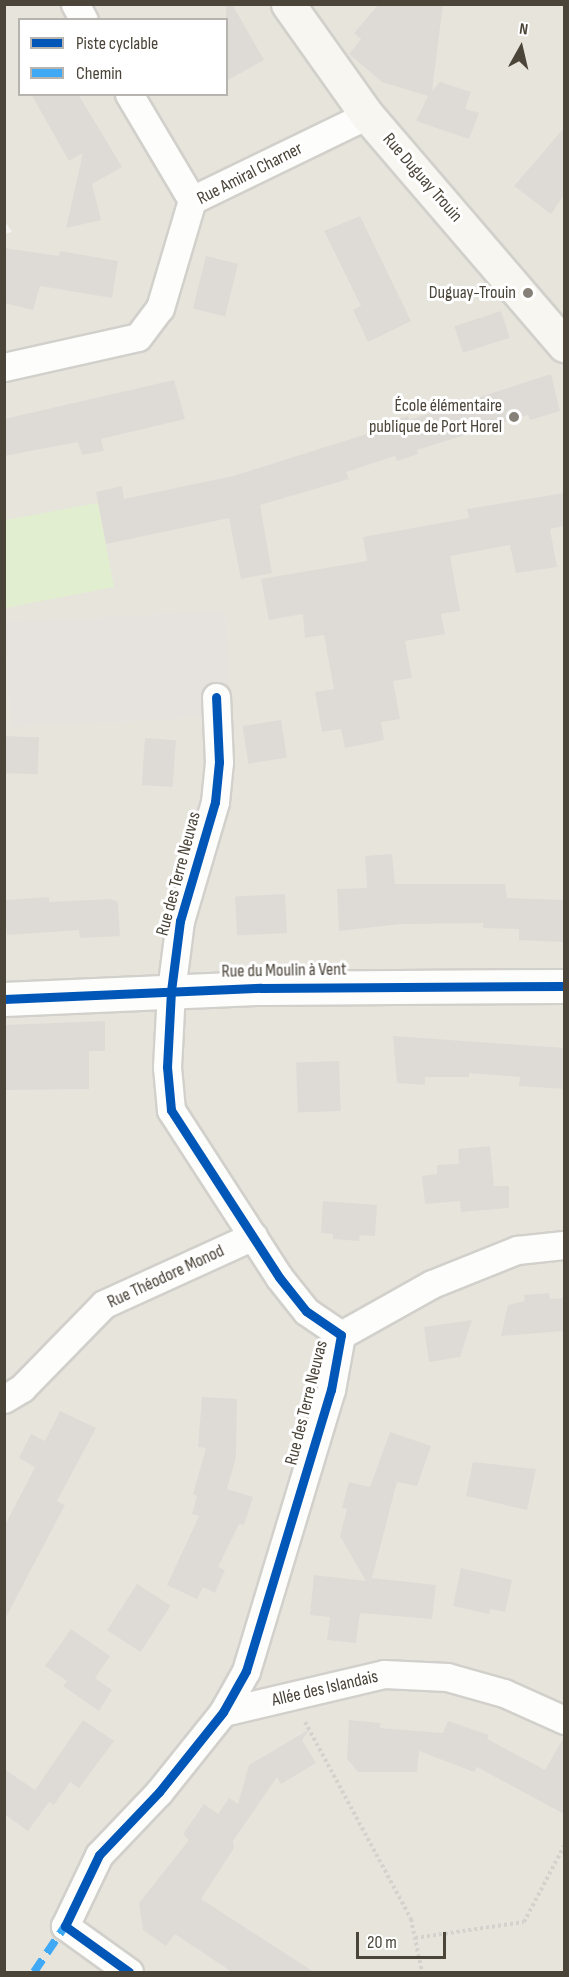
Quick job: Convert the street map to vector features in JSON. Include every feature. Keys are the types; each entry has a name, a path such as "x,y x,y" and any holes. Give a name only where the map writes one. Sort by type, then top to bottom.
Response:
{"main road":[{"name":"Rue Duguay Trouin","path":"288,4 368,115 564,345"}],"street":[{"path":"75,4 83,18"},
{"path":"130,96 192,200"},
{"name":"Rue Amiral Charner","path":"4,367 138,337 160,308 192,200 368,115"},
{"name":"Rue des Terre Neuvas","path":"129,1972 65,1926 99,1855 159,1792 223,1712 246,1671 331,1390 341,1335 306,1311 253,1236 171,1110 167,1067 171,991 180,921 215,802 219,762 216,697"},
{"name":"Rue du Moulin à Vent","path":"4,999 171,991 564,986"},
{"name":"Rue Théodore Monod","path":"4,1423 13,1393 104,1305 253,1236"},
{"path":"341,1335 432,1284 517,1250 564,1245"},
{"name":"Allée des Islandais","path":"223,1712 291,1697 329,1684 384,1674 447,1677 504,1693 564,1720"}],"path":[{"path":"291,1697 411,1919 422,1972"},
{"path":"415,1938 524,1922 564,1846"}],"shaded area":[{"path":"5,5 564,5 564,1972 5,1972 4,234 12,232 4,220"},
{"path":"225,611 230,716 11,727 5,623"}],"green space":[{"path":"98,503 114,587 5,608 5,520"}],"building":[{"path":"226,4 232,4 264,60 228,80 228,18 226,18"},
{"path":"379,4 443,4 432,91 440,82 471,92 465,109 479,113 469,139 416,121 428,96 382,82 349,54 361,39 354,33"},
{"path":"32,96 79,96 122,167 92,184 101,220 66,228 83,153 69,161"},
{"path":"564,128 564,195 551,214 514,186"},
{"path":"360,216 411,321 368,342 353,310 361,306 324,231"},
{"path":"4,248 59,256 60,251 118,261 112,298 40,286 33,310 4,303"},
{"path":"206,256 238,264 225,316 193,308"},
{"path":"501,311 510,338 463,353 454,326"},
{"path":"551,374 560,411 530,420 528,415 417,450 418,454 397,461 395,456 346,472 349,479 260,505 272,573 241,579 229,518 106,544 96,492 122,486 124,499 233,476 386,428 385,423 408,416 409,420"},
{"path":"174,380 185,419 101,439 104,451 82,455 78,442 4,456 4,419"},
{"path":"564,493 564,526 550,529 557,567 516,573 510,545 450,556 460,611 441,614 445,634 405,641 412,678 393,681 400,719 381,722 384,740 345,748 341,729 322,732 315,692 334,689 324,635 305,638 303,614 269,620 261,579 367,561 363,537 469,518 467,509"},
{"path":"281,720 287,758 248,764 242,726"},
{"path":"4,736 39,737 38,774 4,773"},
{"path":"145,738 176,740 173,787 142,785"},
{"path":"392,854 395,884 505,884 507,898 564,900 564,942 519,940 519,929 483,928 483,923 401,924 339,931 337,889 367,888 365,856"},
{"path":"285,894 287,933 237,936 235,897"},
{"path":"49,897 49,902 111,899 118,902 120,936 80,938 79,930 7,935 5,900"},
{"path":"105,1021 105,1051 89,1051 89,1089 4,1090 4,1025"},
{"path":"393,1036 564,1048 564,1089 519,1086 520,1077 469,1073 469,1077 425,1077 425,1085 397,1083"},
{"path":"339,1061 341,1111 298,1112 296,1063"},
{"path":"490,1146 494,1186 509,1186 509,1208 461,1212 460,1201 425,1204 422,1176 437,1174 437,1165 459,1164 458,1149"},
{"path":"323,1201 377,1205 375,1236 360,1235 359,1241 333,1239 333,1234 321,1233"},
{"path":"549,1293 550,1299 564,1298 564,1331 501,1336 508,1305 525,1301 524,1295"},
{"path":"472,1320 460,1357 429,1362 424,1327"},
{"path":"202,1397 237,1399 236,1457 227,1489 253,1497 244,1525 239,1524 218,1567 225,1570 215,1593 203,1587 197,1599 167,1585 199,1516 192,1514 197,1496 193,1494 206,1448 198,1447"},
{"path":"60,1411 96,1428 57,1501 65,1505 4,1621 4,1527 35,1467 19,1458 31,1434 45,1441"},
{"path":"390,1432 431,1446 417,1486 397,1482 372,1578 436,1585 432,1619 360,1613 356,1643 327,1640 330,1617 310,1615 314,1575 366,1581 340,1536 347,1509 342,1508 349,1482 370,1487"},
{"path":"473,1462 536,1469 527,1510 466,1496"},
{"path":"461,1568 512,1580 505,1612 490,1609 489,1614 453,1606"},
{"path":"137,1584 171,1606 141,1652 107,1630"},
{"path":"71,1629 110,1656 95,1678 112,1690 99,1711 63,1686 67,1681 45,1666"},
{"path":"83,1720 114,1741 79,1788 70,1782 54,1805 49,1802 28,1831 4,1814 4,1769 35,1790"},
{"path":"349,1720 380,1723 380,1728 443,1733 448,1721 489,1735 487,1739 545,1770 564,1737 564,1814 477,1767 474,1772 419,1751 417,1772 358,1772 347,1759"},
{"path":"310,1729 302,1740 316,1763 281,1784 277,1777 233,1841 234,1848 201,1899 314,1972 232,1972 175,1934 166,1946 143,1930 139,1903 189,1840 183,1834 204,1804 218,1814 229,1798 238,1804 249,1765"}],"marked path":[{"path":"34,1972 65,1926"}],"cycle path":[{"path":"129,1972 65,1926 99,1855 159,1792 223,1712 246,1671 331,1390 341,1335 306,1311 279,1277 171,1110 167,1067 171,991 180,921 215,802 219,762 216,697"},
{"path":"4,999 261,988 564,986"}],"place":[{"name":"Duguay-Trouin","path":"528,293"},
{"name":"École élémentaire publique de Port Horel","path":"514,417"}]}
